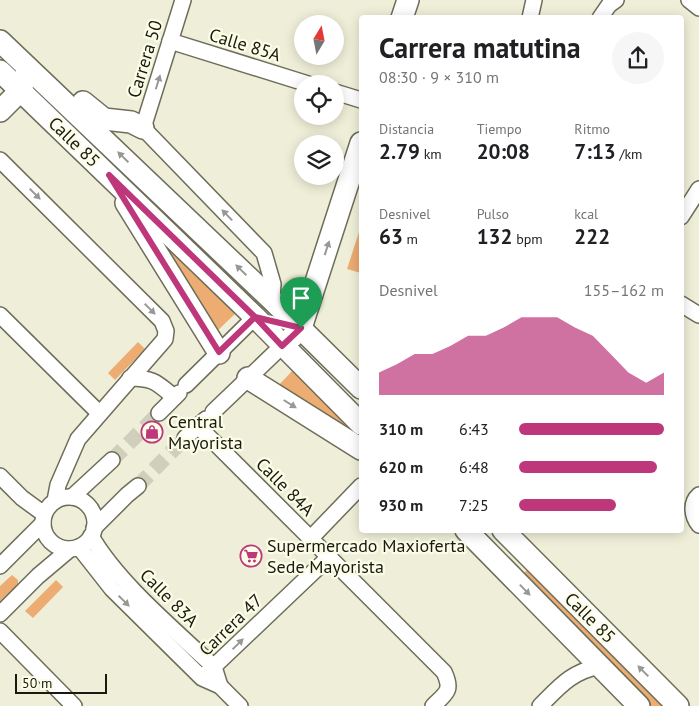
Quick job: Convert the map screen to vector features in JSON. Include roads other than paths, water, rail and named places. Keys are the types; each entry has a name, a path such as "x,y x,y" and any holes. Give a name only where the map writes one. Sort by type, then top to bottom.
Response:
{"main road":[{"path":"403,15 408,0"},
{"name":"Calle 85","path":"0,41 272,300 359,386"},
{"path":"0,111 21,90 27,66"},
{"name":"Calle 85","path":"0,71 255,317 359,422"},
{"path":"21,90 37,93 54,91 75,96 104,119 131,122 143,128"},
{"path":"282,346 301,328 359,149"},
{"path":"109,175 219,352"},
{"path":"255,317 301,328"},
{"path":"248,378 359,448"},
{"name":"Calle 85","path":"469,533 639,706"},
{"name":"Calle 85","path":"506,533 678,706"},
{"path":"504,567 522,549"}],"street":[{"name":"Carrera 50","path":"143,128 183,0"},
{"path":"531,15 534,0"},
{"path":"602,15 609,5 616,0"},
{"path":"689,0 699,8"},
{"name":"Calle 85A","path":"170,41 294,80"},
{"path":"344,95 359,99"},
{"path":"143,128 264,254 273,284 272,300"},
{"path":"0,160 162,321 166,331 165,339 85,429 75,445 58,485 55,501 44,519 0,566"},
{"path":"684,212 699,189"},
{"path":"684,306 699,315"},
{"path":"0,315 99,413"},
{"path":"159,413 255,317"},
{"path":"185,438 282,346"},
{"path":"130,378 149,378 180,392"},
{"name":"Calle 84A","path":"206,419 310,539 444,672 449,683 448,692 433,706"},
{"path":"72,498 112,460"},
{"path":"0,476 44,519 48,538 54,544 74,548"},
{"path":"0,614 38,576 93,532 127,495 138,486"},
{"path":"310,539 359,488"},
{"path":"699,495 695,499 692,511 699,525"},
{"path":"55,501 63,498 80,500 92,511 93,532"},
{"name":"Calle 83A","path":"93,532 102,554 128,583 214,667 220,686"},
{"name":"Calle 83A","path":"74,548 112,589 202,678 220,686 240,706"},
{"name":"Carrera 47","path":"202,678 329,557"},
{"path":"0,630 74,706"},
{"path":"540,706 570,677 586,669 600,666"}],"tunnel":[{"path":"112,460 159,413"},
{"path":"138,486 185,438"}],"place":[{"name":"Central Mayorista","path":"152,432"},
{"name":"Supermercado Maxioferta Sede Mayorista","path":"251,556"}]}
